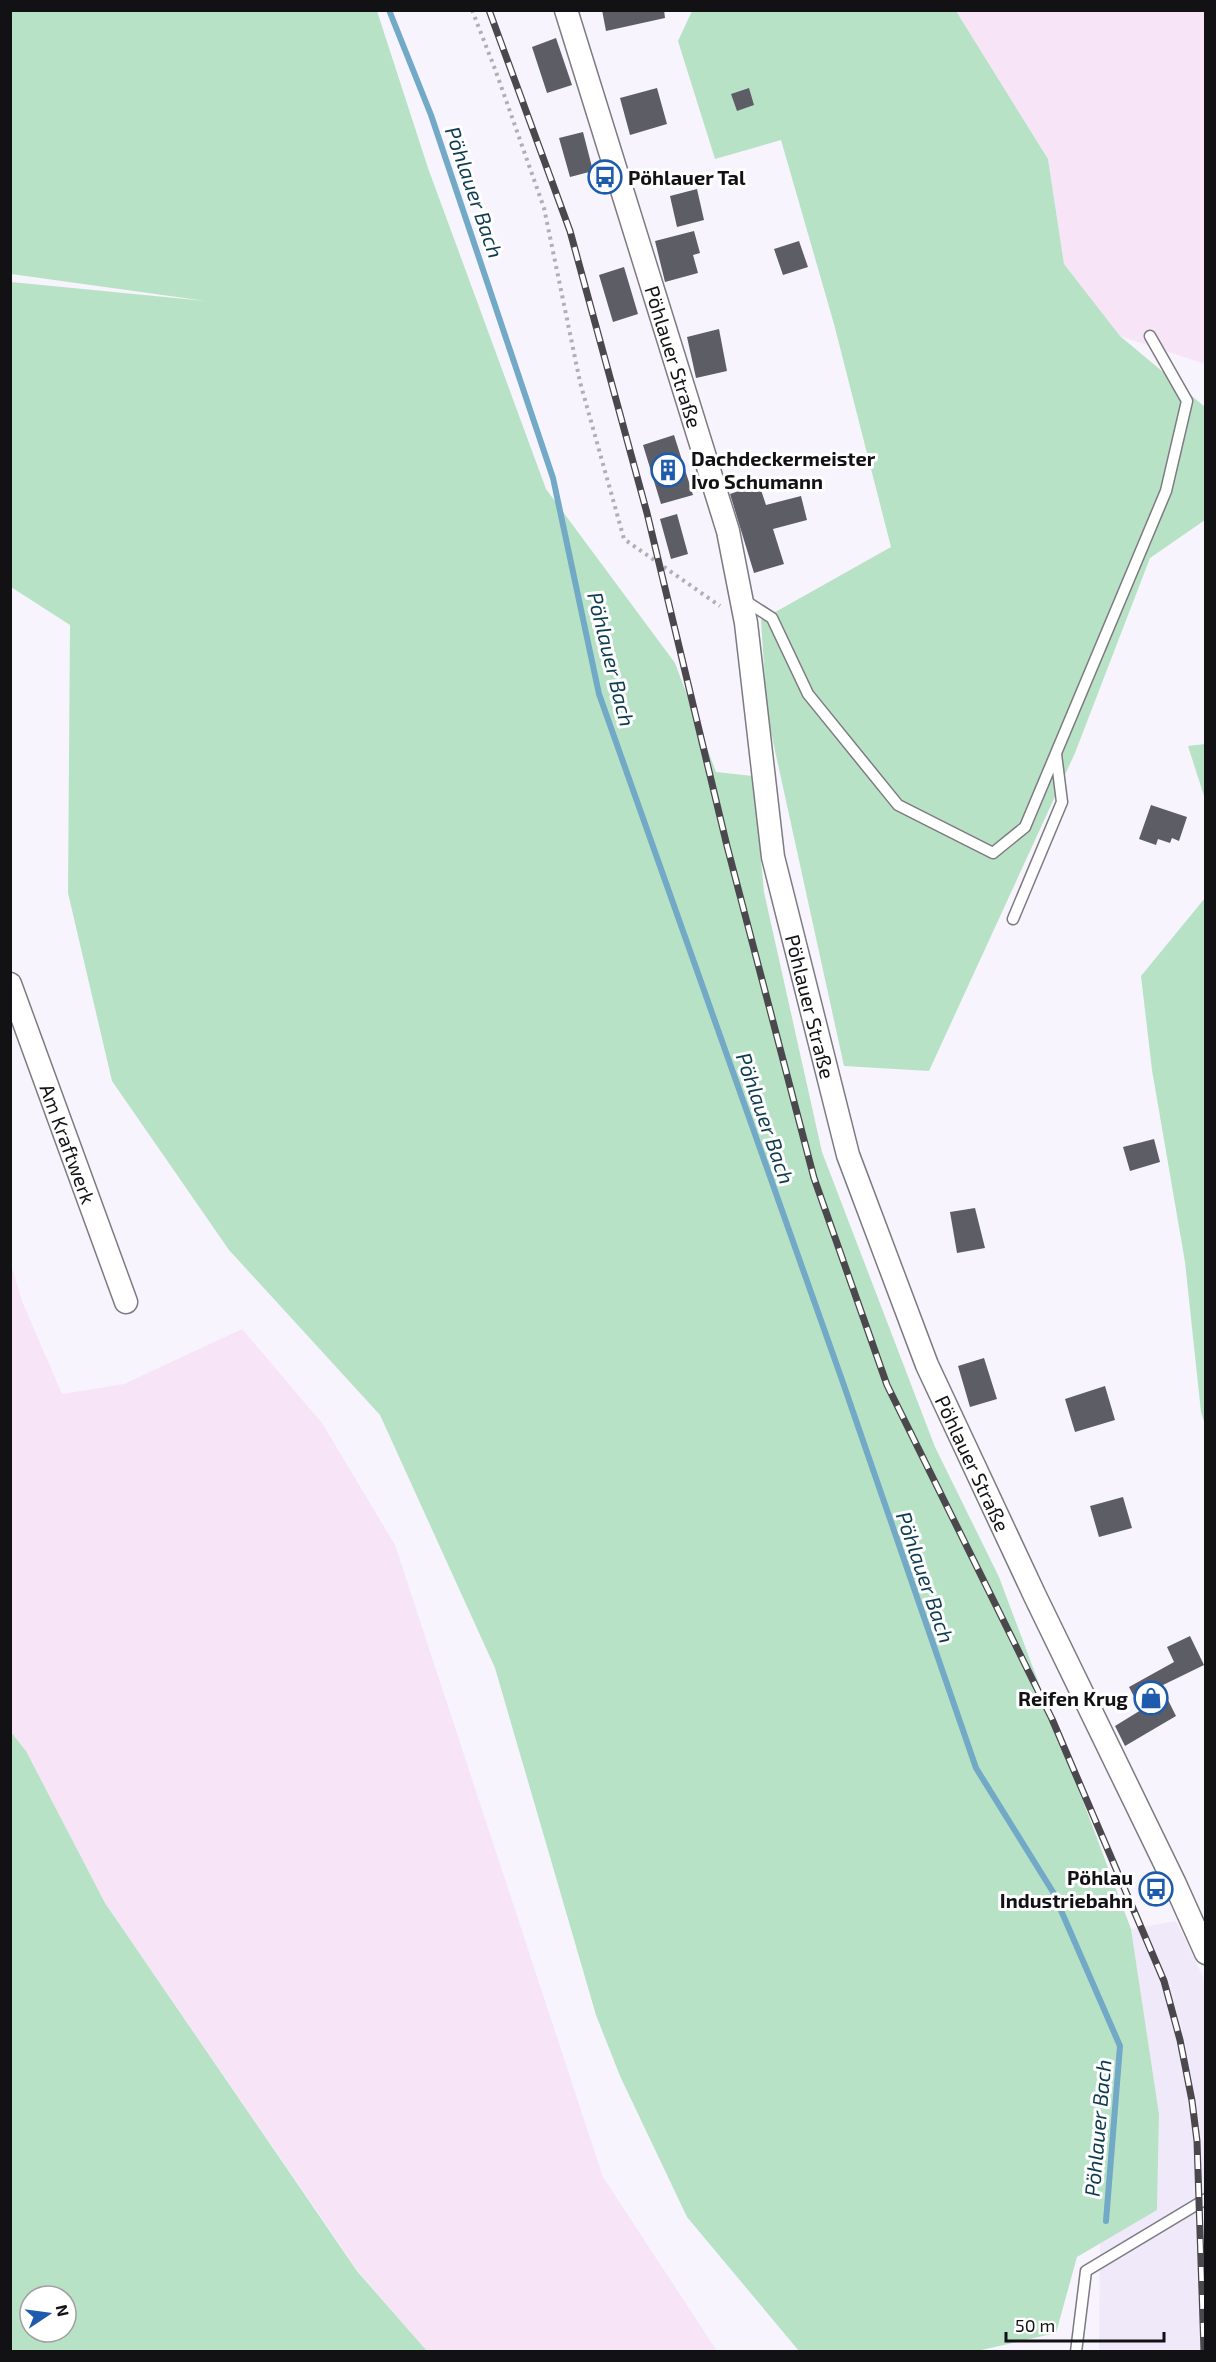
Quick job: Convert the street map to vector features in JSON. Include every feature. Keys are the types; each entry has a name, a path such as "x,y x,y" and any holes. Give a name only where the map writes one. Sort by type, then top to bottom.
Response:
{"street":[{"name":"Pöhlauer Straße","path":"566,10 728,531 746,623 773,857 848,1155 927,1365 1206,1953"},
{"name":"Am Kraftwerk","path":"10,984 126,1302"}],"lane":[{"path":"742,598 772,618 808,694 898,805 993,853 1025,827 1166,491 1186,401 1150,336"},
{"path":"1013,919 1062,802 1056,754"},
{"path":"1076,2352 1086,2271 1206,2199"}],"path":[{"path":"472,10 544,208 580,382 624,539 746,623"}],"shaded area":[{"path":"956,11 1205,11 1205,364 1120,336 1064,264 1048,159"},
{"path":"10,1261 22,1301 62,1394 124,1384 242,1329 322,1423 395,1545 603,2177 717,2351 427,2351 358,2271 105,1903 26,1751 11,1732"},
{"path":"1176,1921 1205,1981 1205,2351 1099,2352 1100,2243 1157,2210 1159,2114 1131,1929"}],"green space":[{"path":"11,11 377,11 428,168 546,489 675,663 716,772 753,776 764,892 822,1152 935,1447 999,1577 1131,1929 1159,2114 1157,2210 1077,2257 1056,2333 977,2351 799,2351 687,2217 620,2076 596,2015 495,1668 380,1415 229,1250 112,1081 68,893 70,625 11,587 11,282 206,301 11,274"},
{"path":"692,11 956,11 1048,159 1064,264 1120,336 1205,407 1205,520 1150,558 1075,753 929,1071 844,1066 767,714 761,620 891,547 834,324 781,140 715,159 678,41"},
{"path":"1206,744 1205,799 1188,746"},
{"path":"1205,898 1205,1425 1201,1412 1185,1262 1152,1070 1141,976"},
{"path":"11,1732 26,1751 105,1903 357,2271 427,2351 11,2351"}],"building":[{"path":"602,10 664,10 665,18 606,31"},
{"path":"556,38 572,85 547,93 532,47"},
{"path":"657,88 667,124 630,135 620,98"},
{"path":"749,88 754,105 737,111 731,94"},
{"path":"583,132 593,171 570,177 559,138"},
{"path":"697,189 704,220 677,227 670,196"},
{"path":"694,231 700,253 693,255 698,273 665,282 655,241"},
{"path":"799,241 808,267 783,275 774,249"},
{"path":"624,267 638,314 613,322 599,275"},
{"path":"719,329 727,371 696,378 687,337"},
{"name":"Dachdeckermeister Ivo Schumann","path":"674,435 693,495 661,504 643,445"},
{"path":"759,484 766,505 801,496 807,520 773,529 784,564 754,573 730,494"},
{"path":"677,514 688,554 671,559 660,519"},
{"path":"1151,805 1187,817 1179,841 1172,838 1170,843 1158,839 1156,845 1139,839"},
{"path":"1154,1139 1160,1162 1130,1171 1123,1147"},
{"path":"975,1208 985,1248 957,1253 950,1212"},
{"path":"984,1358 997,1399 970,1407 958,1366"},
{"path":"1105,1386 1115,1420 1075,1432 1065,1399"},
{"path":"1123,1497 1132,1528 1099,1537 1090,1506"},
{"name":"Reifen Krug","path":"1190,1636 1204,1665 1161,1686 1176,1716 1125,1746 1115,1726 1141,1710 1129,1687 1174,1662 1167,1647"}],"waterway":[{"name":"Pöhlauer Bach","path":"389,10 431,115 553,478 599,694 841,1377 976,1768 1053,1892 1120,2046 1106,2221"}],"railway":[{"path":"489,10 570,231 647,513 727,846 814,1178 887,1385 1052,1719 1164,1981 1180,2040 1197,2141 1204,2352"}],"place":[{"name":"Pöhlauer Tal","path":"605,177"},
{"name":"Dachdeckermeister Ivo Schumann","path":"668,470"},
{"name":"Reifen Krug","path":"1151,1698"},
{"name":"Pöhlau Industriebahn","path":"1156,1889"}]}
